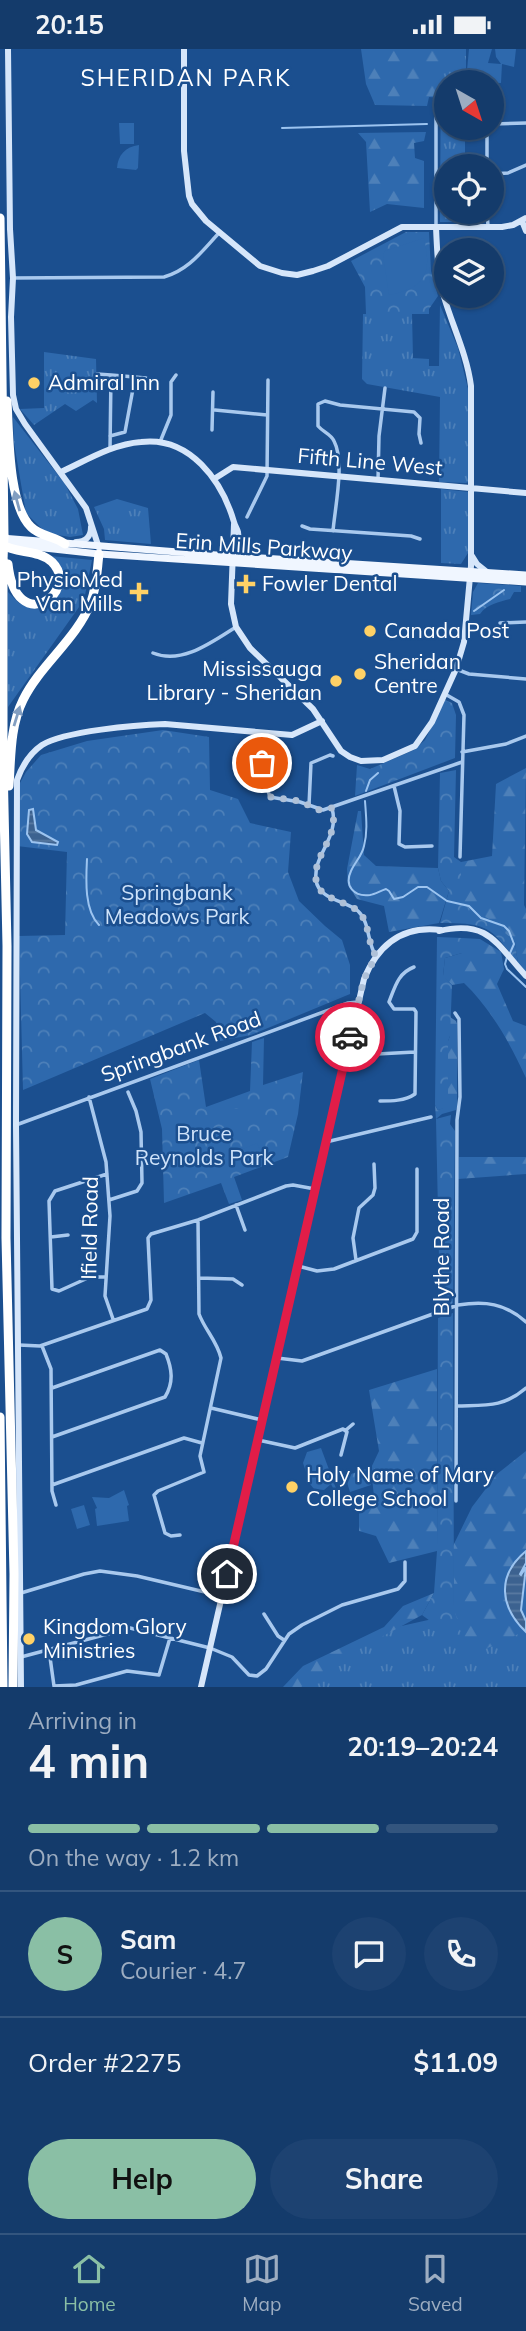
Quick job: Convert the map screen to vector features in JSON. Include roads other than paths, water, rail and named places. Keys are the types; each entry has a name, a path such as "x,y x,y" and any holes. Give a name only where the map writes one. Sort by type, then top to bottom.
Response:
{"highway":[{"path":"0,218 5,522 1,540 10,582 20,599 39,604 52,597 59,580 51,561 36,554 8,549 1,540"},
{"path":"1,328 14,490 19,511 38,533 61,540 65,544"},
{"path":"6,833 12,740 19,708 28,690 84,616 94,591 99,550"},
{"path":"5,559 3,762 6,833 6,1224 14,1574 13,1687"},
{"path":"0,1417 3,1687"}],"main road":[{"name":"Erin Mills Parkway","path":"1,540 65,544 99,550"},
{"name":"Erin Mills Parkway","path":"1,540 234,560 470,575 487,572 526,575"},
{"name":"Erin Mills Parkway","path":"234,560 267,558 526,582"}],"street":[{"path":"8,49 13,278 12,378 16,409 88,512 99,550"},
{"path":"184,49 184,151 189,196 197,212 260,266 298,275 328,266 401,227 502,227 524,219 526,231"},
{"path":"504,124 526,123"},
{"path":"234,524 231,604 236,627 250,648 322,721 341,751 350,757 361,761 383,760 415,746 432,722 445,695 464,642 471,555 469,373 438,269 436,140"},
{"path":"504,173 526,165"},
{"path":"13,278 164,277 188,266 219,233"},
{"path":"97,374 146,378"},
{"path":"110,449 111,375"},
{"path":"160,442 171,415 171,383 176,375"},
{"path":"110,436 125,432 135,377"},
{"path":"247,517 251,514 267,471 268,380"},
{"path":"378,480 379,436 385,388"},
{"path":"212,430 214,392"},
{"path":"333,531 338,477 336,444 331,436 318,426 318,404 325,401 418,415 421,443"},
{"path":"215,410 267,415"},
{"path":"61,472 128,443 160,442 187,453 214,479 231,510 238,546 234,560"},
{"name":"Fifth Line West","path":"225,470 233,467 526,493"},
{"path":"214,479 225,470"},
{"path":"221,490 225,470"},
{"path":"65,544 81,542 88,537 91,531 88,512"},
{"path":"302,526 310,529 411,536 420,539"},
{"path":"238,546 248,553 267,558"},
{"path":"471,555 487,572"},
{"path":"500,623 526,622"},
{"path":"153,653 167,658 196,651 236,627"},
{"path":"456,669 469,674 526,679"},
{"path":"445,695 459,702 463,709 460,857"},
{"path":"21,1687 16,1125 17,780 26,761 51,741 122,727 164,724 292,735 322,721"},
{"path":"462,752 506,744 526,736"},
{"path":"309,805 311,763 330,755 333,757"},
{"path":"240,765 247,761 262,763 268,769 270,797 309,805 318,810 332,808 462,762"},
{"path":"394,786 400,811 399,844 405,847 432,846"},
{"path":"332,808 334,828 316,873 317,885 321,891 358,912 366,926 372,950 377,955"},
{"path":"201,1687 364,979 377,955 404,937 441,930 473,930 488,935 506,951 526,976"},
{"path":"380,1101 413,1096 414,1009 394,1009 389,1002 397,980 404,971 414,967"},
{"name":"Springbank Road","path":"16,1125 348,1003 358,1002"},
{"name":"Blythe Road","path":"455,1013 458,1019 460,1097 457,1121 456,1501"},
{"path":"348,1047 377,1053 415,1052"},
{"path":"109,1200 137,1191 142,1183 141,1132 128,1092"},
{"name":"Ifield Road","path":"89,1097 106,1162 110,1216 105,1296 113,1319"},
{"path":"326,1142 431,1117"},
{"path":"356,1260 353,1238 359,1208 373,1195 375,1188 374,1164"},
{"path":"298,1266 310,1270 326,1270 410,1241 415,1236 417,1169"},
{"path":"106,1277 84,1278 55,1291 51,1286 49,1201 52,1193 107,1174"},
{"path":"19,1345 42,1346 147,1309 150,1304 148,1238 158,1231 198,1220 286,1186 315,1189"},
{"path":"236,1205 245,1230"},
{"path":"180,1535 171,1536 165,1533 154,1495 158,1490 204,1472 200,1456 221,1358 216,1342 203,1326 199,1314 198,1220"},
{"path":"51,1237 68,1235"},
{"path":"199,1278 233,1279 242,1285"},
{"path":"276,1358 302,1361 458,1305 496,1304 511,1310 526,1321"},
{"path":"42,1346 51,1369 52,1485 56,1505"},
{"path":"52,1388 160,1350 166,1354 172,1372 165,1397 52,1437"},
{"path":"457,1406 498,1404 512,1399 526,1388"},
{"path":"211,1408 262,1420"},
{"path":"258,1440 295,1448 319,1440 330,1433 346,1430 353,1424"},
{"path":"341,1455 346,1430"},
{"path":"52,1485 184,1438 202,1443"},
{"path":"21,1657 130,1628 210,1648 232,1657 249,1675 257,1676 266,1669 284,1640 302,1625 342,1605 398,1589 405,1581 405,1562"},
{"path":"21,1593 100,1571 137,1576 222,1596"},
{"path":"264,1614 278,1636 284,1640"},
{"path":"49,1650 54,1686 76,1685 127,1671 159,1675 170,1638"}],"waterway":[{"path":"282,128 427,124"},
{"path":"474,611 504,590"},
{"path":"366,791 370,780 378,773"},
{"path":"365,801 365,840 362,853 349,876 352,889 364,895 372,895 386,889 394,899 403,897 418,887 427,887 447,901 469,906 481,918 504,926 514,944 510,953"},
{"path":"87,859 88,903 99,925"},
{"path":"507,957 507,969 526,987"}],"place":[{"name":"Admiral Inn","path":"34,383"},
{"name":"Fowler Dental","path":"246,584"},
{"name":"PhysioMed Van Mills","path":"139,592"},
{"name":"Canada Post","path":"370,631"},
{"name":"Sheridan Centre","path":"360,674"},
{"name":"Mississauga Library - Sheridan","path":"336,681"},
{"name":"Holy Name of Mary College School","path":"292,1487"},
{"name":"Kingdom Glory Ministries","path":"29,1639"}],"district":[{"name":"SHERIDAN PARK","path":"186,78"}],"park label":[{"name":"Springbank Meadows Park","path":"177,905"},
{"name":"Bruce Reynolds Park","path":"204,1146"}]}
